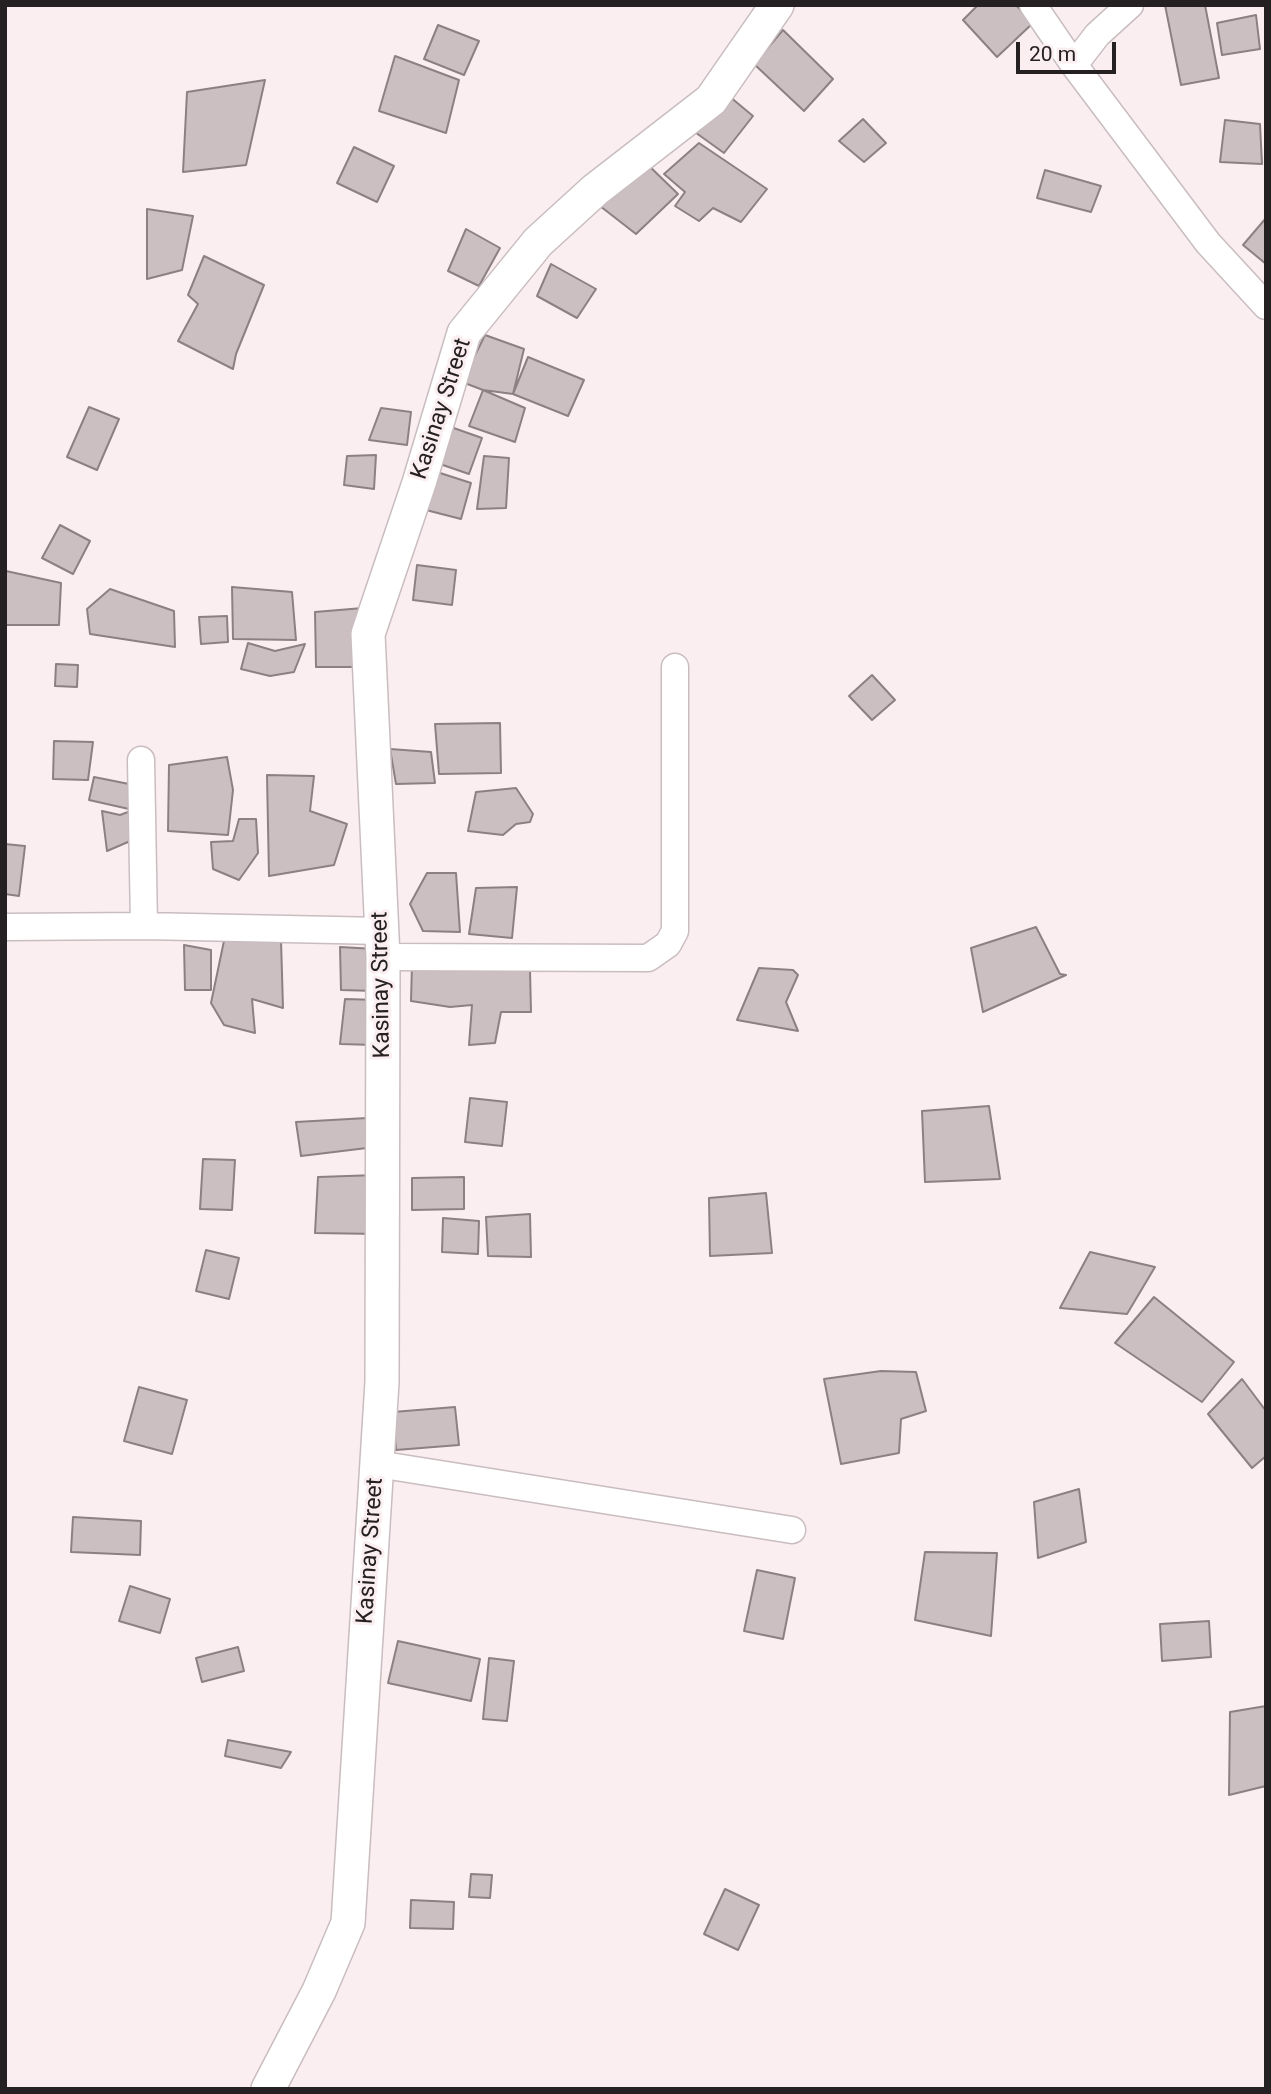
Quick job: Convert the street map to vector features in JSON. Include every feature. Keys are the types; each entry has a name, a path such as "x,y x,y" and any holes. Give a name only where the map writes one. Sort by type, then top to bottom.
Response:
{"street":[{"name":"Kasinay Street","path":"268,2089 320,1992 348,1923 382,1382 383,944 368,634 419,483 464,333 538,242 594,190 711,100 777,5"},
{"path":"1033,5 1074,65 1208,243 1266,306"},
{"path":"1074,65 1097,35 1130,5"},
{"path":"5,927 144,926 383,944 648,958 668,944 676,931 676,667"},
{"path":"141,760 144,926"},
{"path":"377,1464 792,1530"}],"building":[{"path":"978,5 1016,5 1033,23 997,57 963,20"},
{"path":"1165,5 1205,5 1219,78 1181,85"},
{"path":"1256,15 1260,49 1222,55 1217,23"},
{"path":"438,25 479,41 464,75 424,59"},
{"path":"783,30 833,79 804,111 754,64"},
{"path":"395,56 459,80 446,133 379,111"},
{"path":"265,80 246,165 183,172 187,92"},
{"path":"723,91 753,116 724,153 692,130"},
{"path":"863,119 886,143 864,162 839,141"},
{"path":"1225,120 1260,124 1262,164 1220,162"},
{"path":"699,143 767,189 741,222 713,208 699,221 675,206 685,192 664,174"},
{"path":"354,147 394,166 377,202 337,183"},
{"path":"645,162 678,194 636,234 600,206"},
{"path":"1045,170 1101,186 1091,212 1037,198"},
{"path":"147,209 193,216 182,270 147,279"},
{"path":"1266,218 1266,264 1243,245"},
{"path":"466,229 500,248 479,286 448,271"},
{"path":"204,256 264,285 236,354 233,369 178,341 198,304 188,295"},
{"path":"551,264 596,289 577,318 537,296"},
{"path":"485,335 524,349 513,394 483,390 462,382"},
{"path":"528,357 584,380 568,416 513,394"},
{"path":"483,390 525,408 515,442 469,426"},
{"path":"89,407 119,419 97,470 67,457"},
{"path":"381,408 411,412 407,445 369,440"},
{"path":"448,426 482,438 469,474 437,463"},
{"path":"376,455 374,489 344,485 347,456"},
{"path":"484,456 509,458 506,508 477,509"},
{"path":"437,472 471,483 461,519 426,510"},
{"path":"60,525 90,541 73,574 42,558"},
{"path":"417,565 456,570 452,605 413,600"},
{"path":"6,571 61,583 59,625 5,625"},
{"path":"232,587 292,592 296,640 233,639"},
{"path":"110,589 174,611 175,647 90,634 87,609"},
{"path":"363,608 363,667 316,667 315,612"},
{"path":"227,616 228,642 201,644 199,617"},
{"path":"248,643 275,651 305,644 294,672 270,676 241,669"},
{"path":"56,664 78,665 77,687 55,686"},
{"path":"872,675 895,700 872,720 849,696"},
{"path":"500,723 501,773 439,774 435,724"},
{"path":"54,741 93,742 88,780 53,779"},
{"path":"390,749 431,752 435,783 396,784"},
{"path":"227,757 233,790 228,835 168,831 169,765"},
{"path":"267,775 314,776 310,811 347,824 334,865 269,876"},
{"path":"94,777 134,785 129,809 89,800"},
{"path":"516,788 533,814 530,822 516,824 503,835 468,831 476,792"},
{"path":"136,809 135,839 107,851 102,811 120,815"},
{"path":"239,819 256,819 258,853 239,880 213,869 211,842 233,841"},
{"path":"5,844 25,846 19,896 5,894"},
{"path":"427,873 456,873 460,932 423,931 410,904"},
{"path":"517,887 512,938 469,934 476,888"},
{"path":"1036,927 1060,974 1066,975 983,1012 971,948"},
{"path":"225,936 281,940 283,1008 252,999 255,1033 224,1025 211,1003"},
{"path":"184,945 211,950 211,990 185,990"},
{"path":"340,947 375,949 375,991 341,990"},
{"path":"412,964 530,970 531,1012 501,1012 495,1043 469,1045 472,1005 450,1007 411,1001"},
{"path":"759,968 793,970 798,975 786,1002 798,1031 737,1020"},
{"path":"345,999 378,1000 375,1045 340,1044"},
{"path":"470,1098 507,1102 502,1146 465,1142"},
{"path":"989,1106 1000,1179 925,1182 922,1111"},
{"path":"367,1118 367,1148 301,1156 296,1122"},
{"path":"203,1159 235,1160 232,1210 200,1209"},
{"path":"377,1175 379,1234 315,1233 318,1177"},
{"path":"464,1177 464,1209 412,1210 412,1178"},
{"path":"766,1193 772,1253 710,1256 709,1198"},
{"path":"530,1214 531,1257 488,1256 486,1217"},
{"path":"443,1218 479,1221 478,1254 442,1252"},
{"path":"206,1250 239,1258 229,1299 196,1291"},
{"path":"1090,1252 1155,1267 1127,1314 1060,1308"},
{"path":"1154,1297 1234,1362 1202,1402 1115,1343"},
{"path":"881,1371 916,1372 926,1411 901,1419 899,1453 841,1464 824,1379"},
{"path":"1242,1379 1266,1411 1266,1456 1252,1468 1208,1414"},
{"path":"139,1387 187,1400 172,1454 124,1441"},
{"path":"455,1407 459,1445 396,1450 393,1412"},
{"path":"1079,1489 1086,1542 1038,1558 1034,1502"},
{"path":"73,1517 141,1521 140,1555 71,1552"},
{"path":"925,1552 997,1553 991,1636 915,1620"},
{"path":"757,1570 795,1578 783,1639 744,1631"},
{"path":"130,1586 170,1599 160,1633 119,1621"},
{"path":"1209,1621 1211,1657 1162,1661 1160,1624"},
{"path":"398,1641 480,1659 471,1701 388,1683"},
{"path":"238,1647 244,1671 202,1682 196,1658"},
{"path":"489,1658 514,1661 507,1721 483,1719"},
{"path":"1266,1706 1266,1786 1229,1795 1230,1712"},
{"path":"228,1740 291,1752 281,1768 225,1756"},
{"path":"471,1874 492,1875 490,1898 469,1897"},
{"path":"725,1889 759,1905 738,1950 704,1934"},
{"path":"411,1900 454,1902 453,1929 410,1928"}]}
